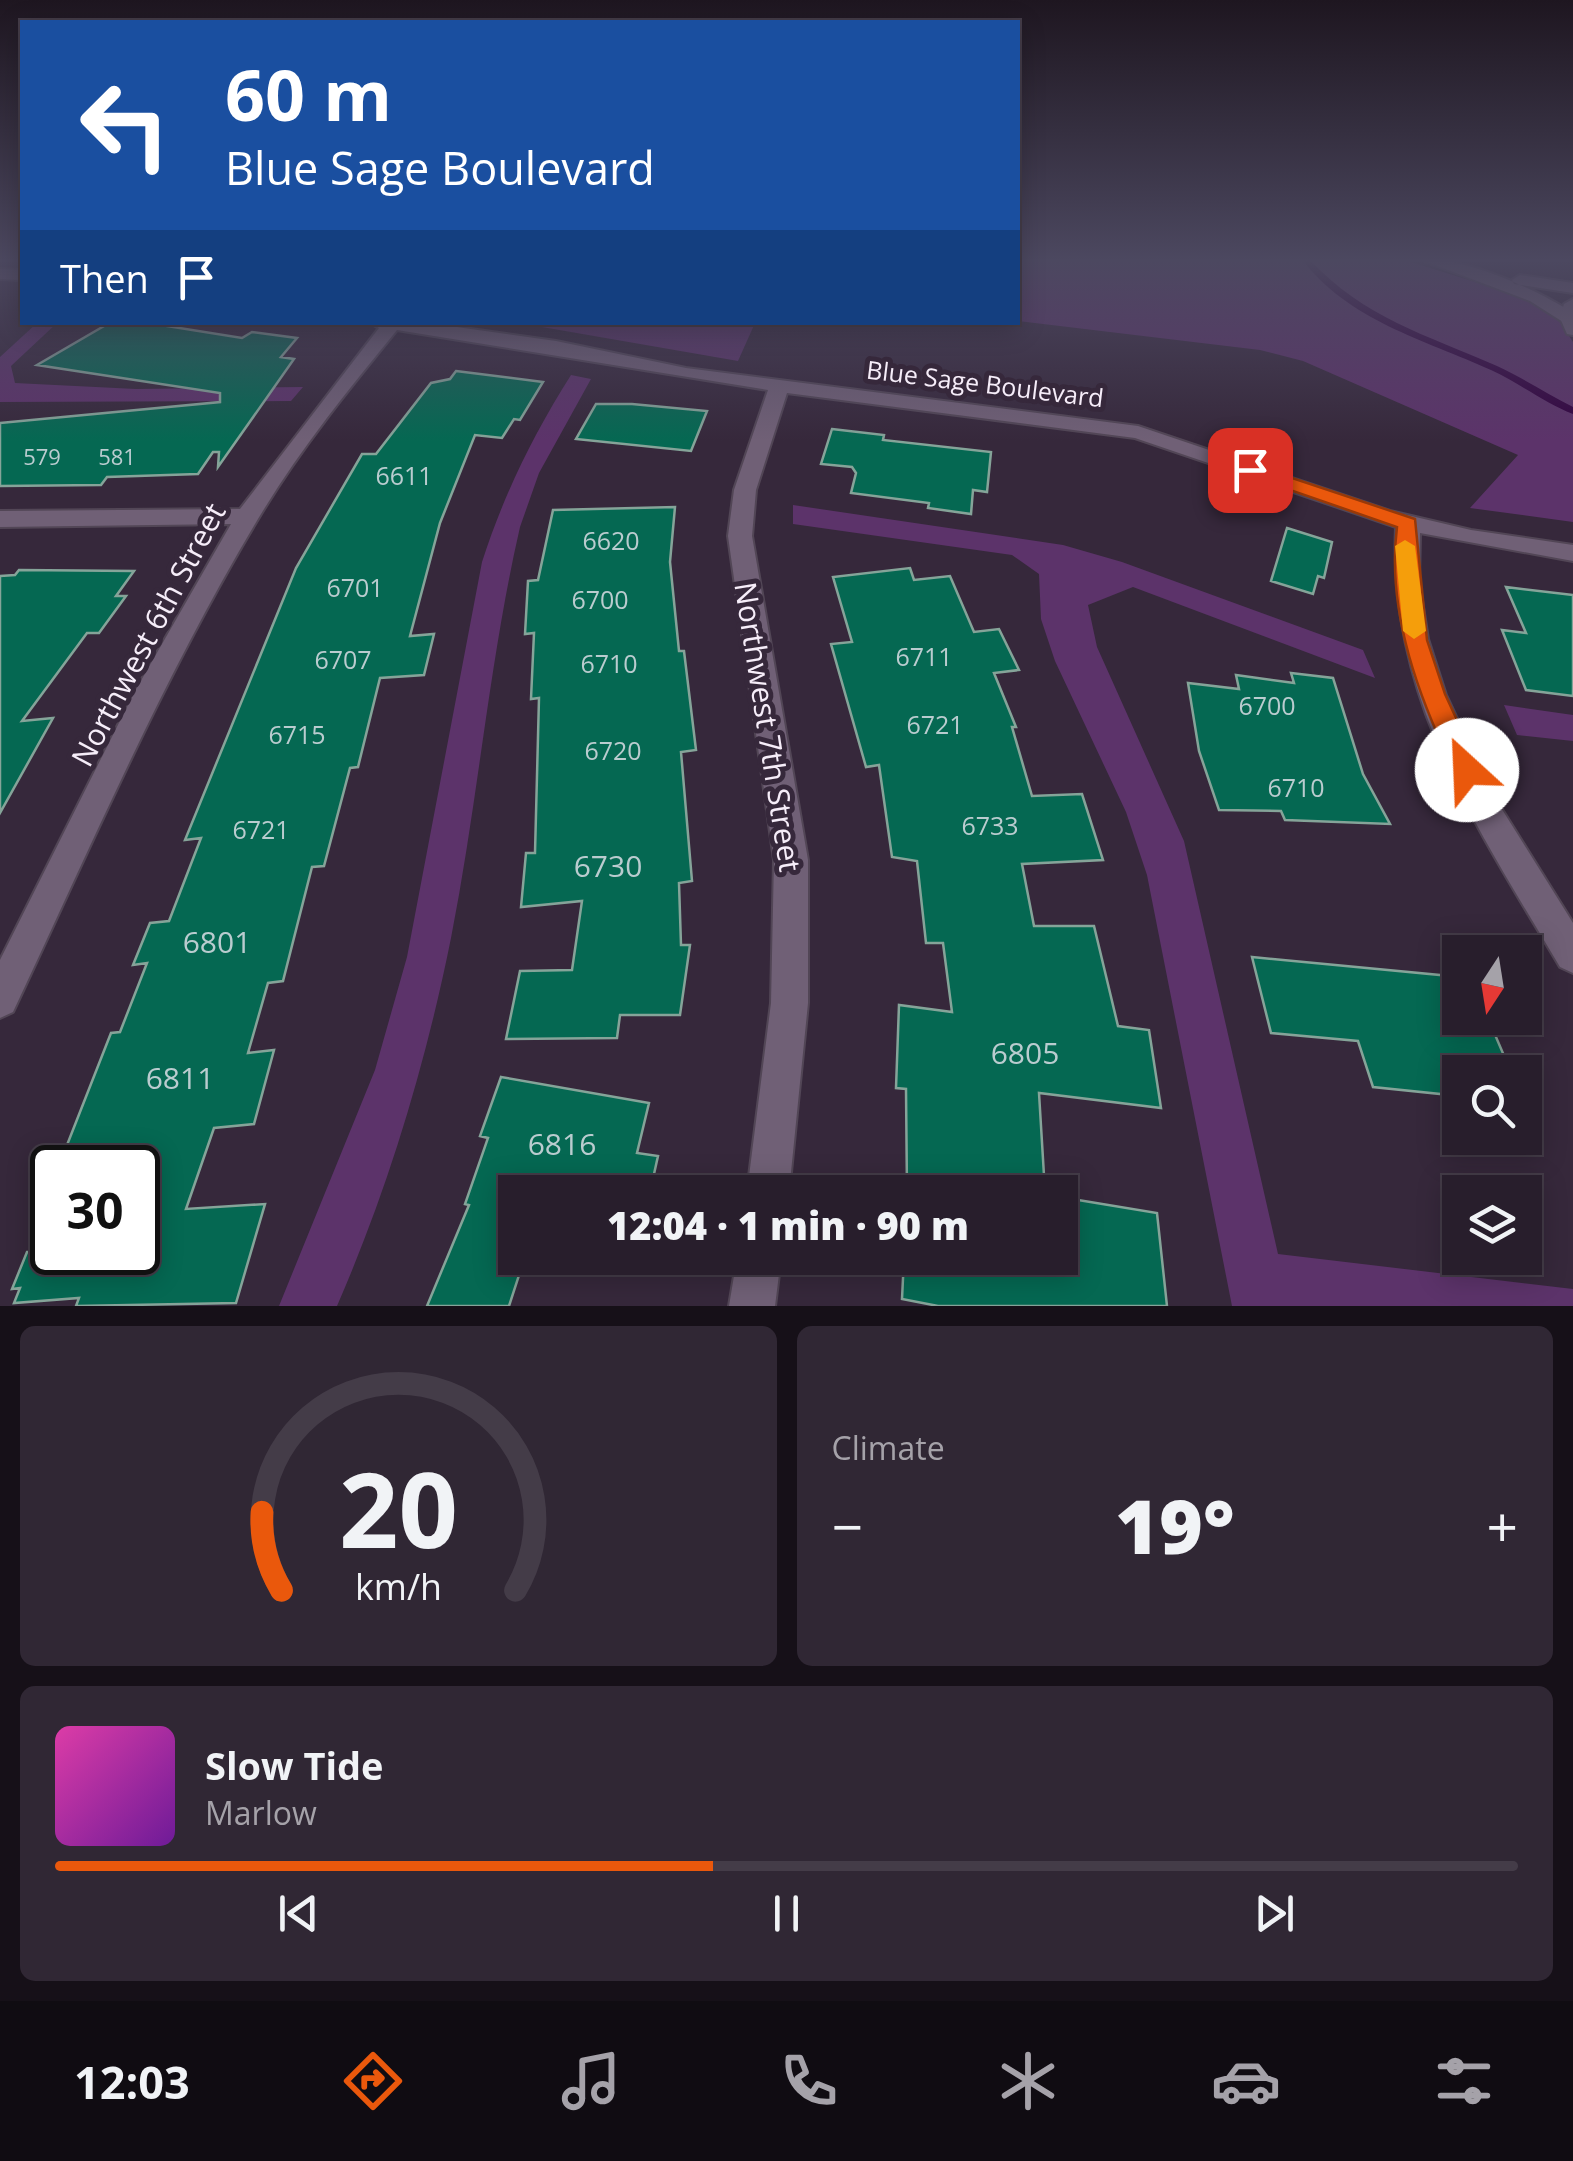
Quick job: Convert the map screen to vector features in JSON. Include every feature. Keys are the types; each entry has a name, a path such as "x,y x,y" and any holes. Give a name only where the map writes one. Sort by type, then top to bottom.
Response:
{"street":[{"name":"Northwest 6th Street","path":"0,999 178,638 248,516 383,325"},
{"name":"Blue Sage Boulevard","path":"397,325 779,386 1141,433 1408,524 1573,553"},
{"name":"Northwest 7th Street","path":"770,1175 788,1026 791,879 787,815 740,536 745,490 779,386"},
{"path":"0,519 248,516"},
{"path":"1408,524 1409,600 1433,694 1484,806 1573,955"},
{"path":"752,1306 757,1275"}],"shaded area":[{"path":"1020,320 1559,320 1573,342 1573,522 1470,508 1518,455 1303,361 1260,350"},
{"path":"35,325 55,325 11,366 15,383 136,389 303,387 291,401 0,402 0,357"},
{"path":"531,325 754,325 738,361"},
{"path":"571,375 591,379 539,473 520,527 451,938 404,1125 337,1306 279,1306 375,1070 407,957 482,562 520,466"},
{"path":"793,505 1063,545 1122,562 1363,650 1375,678 1133,587 1088,605 1097,647 1184,841 1278,1254 1573,1289 1573,1306 1232,1306 1147,875 1126,812 1055,661 1041,619 1039,574 1012,555 793,524"},
{"path":"1504,705 1573,715 1573,741 1517,735"}],"building":[{"path":"106,325 161,325 242,338 252,332 297,338 281,357 294,359 218,467 219,452 213,452 198,474 107,477 101,485 0,486 0,423 220,402 220,393 37,365"},
{"path":"456,371 543,382 520,420 514,419 502,438 475,435 440,523 410,636 434,634 424,675 380,678 358,767 350,768 324,866 312,867 283,981 268,983 248,1053 274,1050 254,1124 214,1128 186,1209 265,1204 236,1303 76,1306 79,1298 14,1303 20,1288 12,1289 27,1252 30,1275 160,1275 160,1145 67,1145 111,1033 120,1032 147,963 133,965 150,923 169,921 201,838 185,840 296,568 362,454 376,454 431,383 450,379"},
{"path":"596,404 707,411 691,451 576,439"},
{"path":"832,429 884,435 883,440 991,452 987,492 973,490 971,514 928,508 929,503 851,493 856,473 852,467 821,464"},
{"path":"675,507 670,562 679,651 684,651 696,750 681,752 692,881 679,883 681,945 690,945 680,1015 620,1015 617,1038 506,1039 520,971 572,970 582,901 521,907 526,853 535,853 539,698 531,699 534,633 525,634 528,581 538,580 553,510"},
{"path":"1287,528 1332,542 1324,578 1318,576 1313,594 1271,581"},
{"path":"910,568 914,580 950,576 974,632 999,629 1019,670 994,673 1016,727 1012,727 1032,796 1082,794 1103,860 1022,864 1034,926 1094,926 1118,1026 1149,1030 1161,1108 1039,1093 1044,1175 907,1175 906,1089 896,1088 899,1005 952,1012 943,943 926,943 917,861 892,857 879,765 866,767 831,644 852,642 833,577"},
{"path":"19,570 134,571 116,596 126,596 99,633 87,633 22,721 53,718 0,813 0,576 15,575"},
{"path":"1506,587 1573,595 1573,696 1526,690 1502,630 1526,633"},
{"path":"1291,673 1333,678 1363,774 1390,824 1285,820 1281,811 1219,810 1199,751 1188,683 1239,689 1236,675 1294,683"},
{"path":"1252,957 1442,975 1442,1035 1495,1035 1504,1055 1442,1055 1442,1094 1373,1087 1358,1041 1271,1033"},
{"path":"501,1077 649,1103 637,1153 658,1156 654,1175 498,1175 498,1275 519,1275 509,1306 427,1306 469,1205 465,1204 488,1138 480,1136"},
{"path":"1078,1200 1157,1213 1167,1306 938,1306 902,1299 903,1275 1078,1275"}],"waterway":[{"path":"1382,320 1495,369 1573,411"}],"slow traffic":[{"path":"1405,546 1414,631"}],"route":[{"path":"1250,470 1408,524 1405,545 1416,640 1433,694 1467,770"}]}
